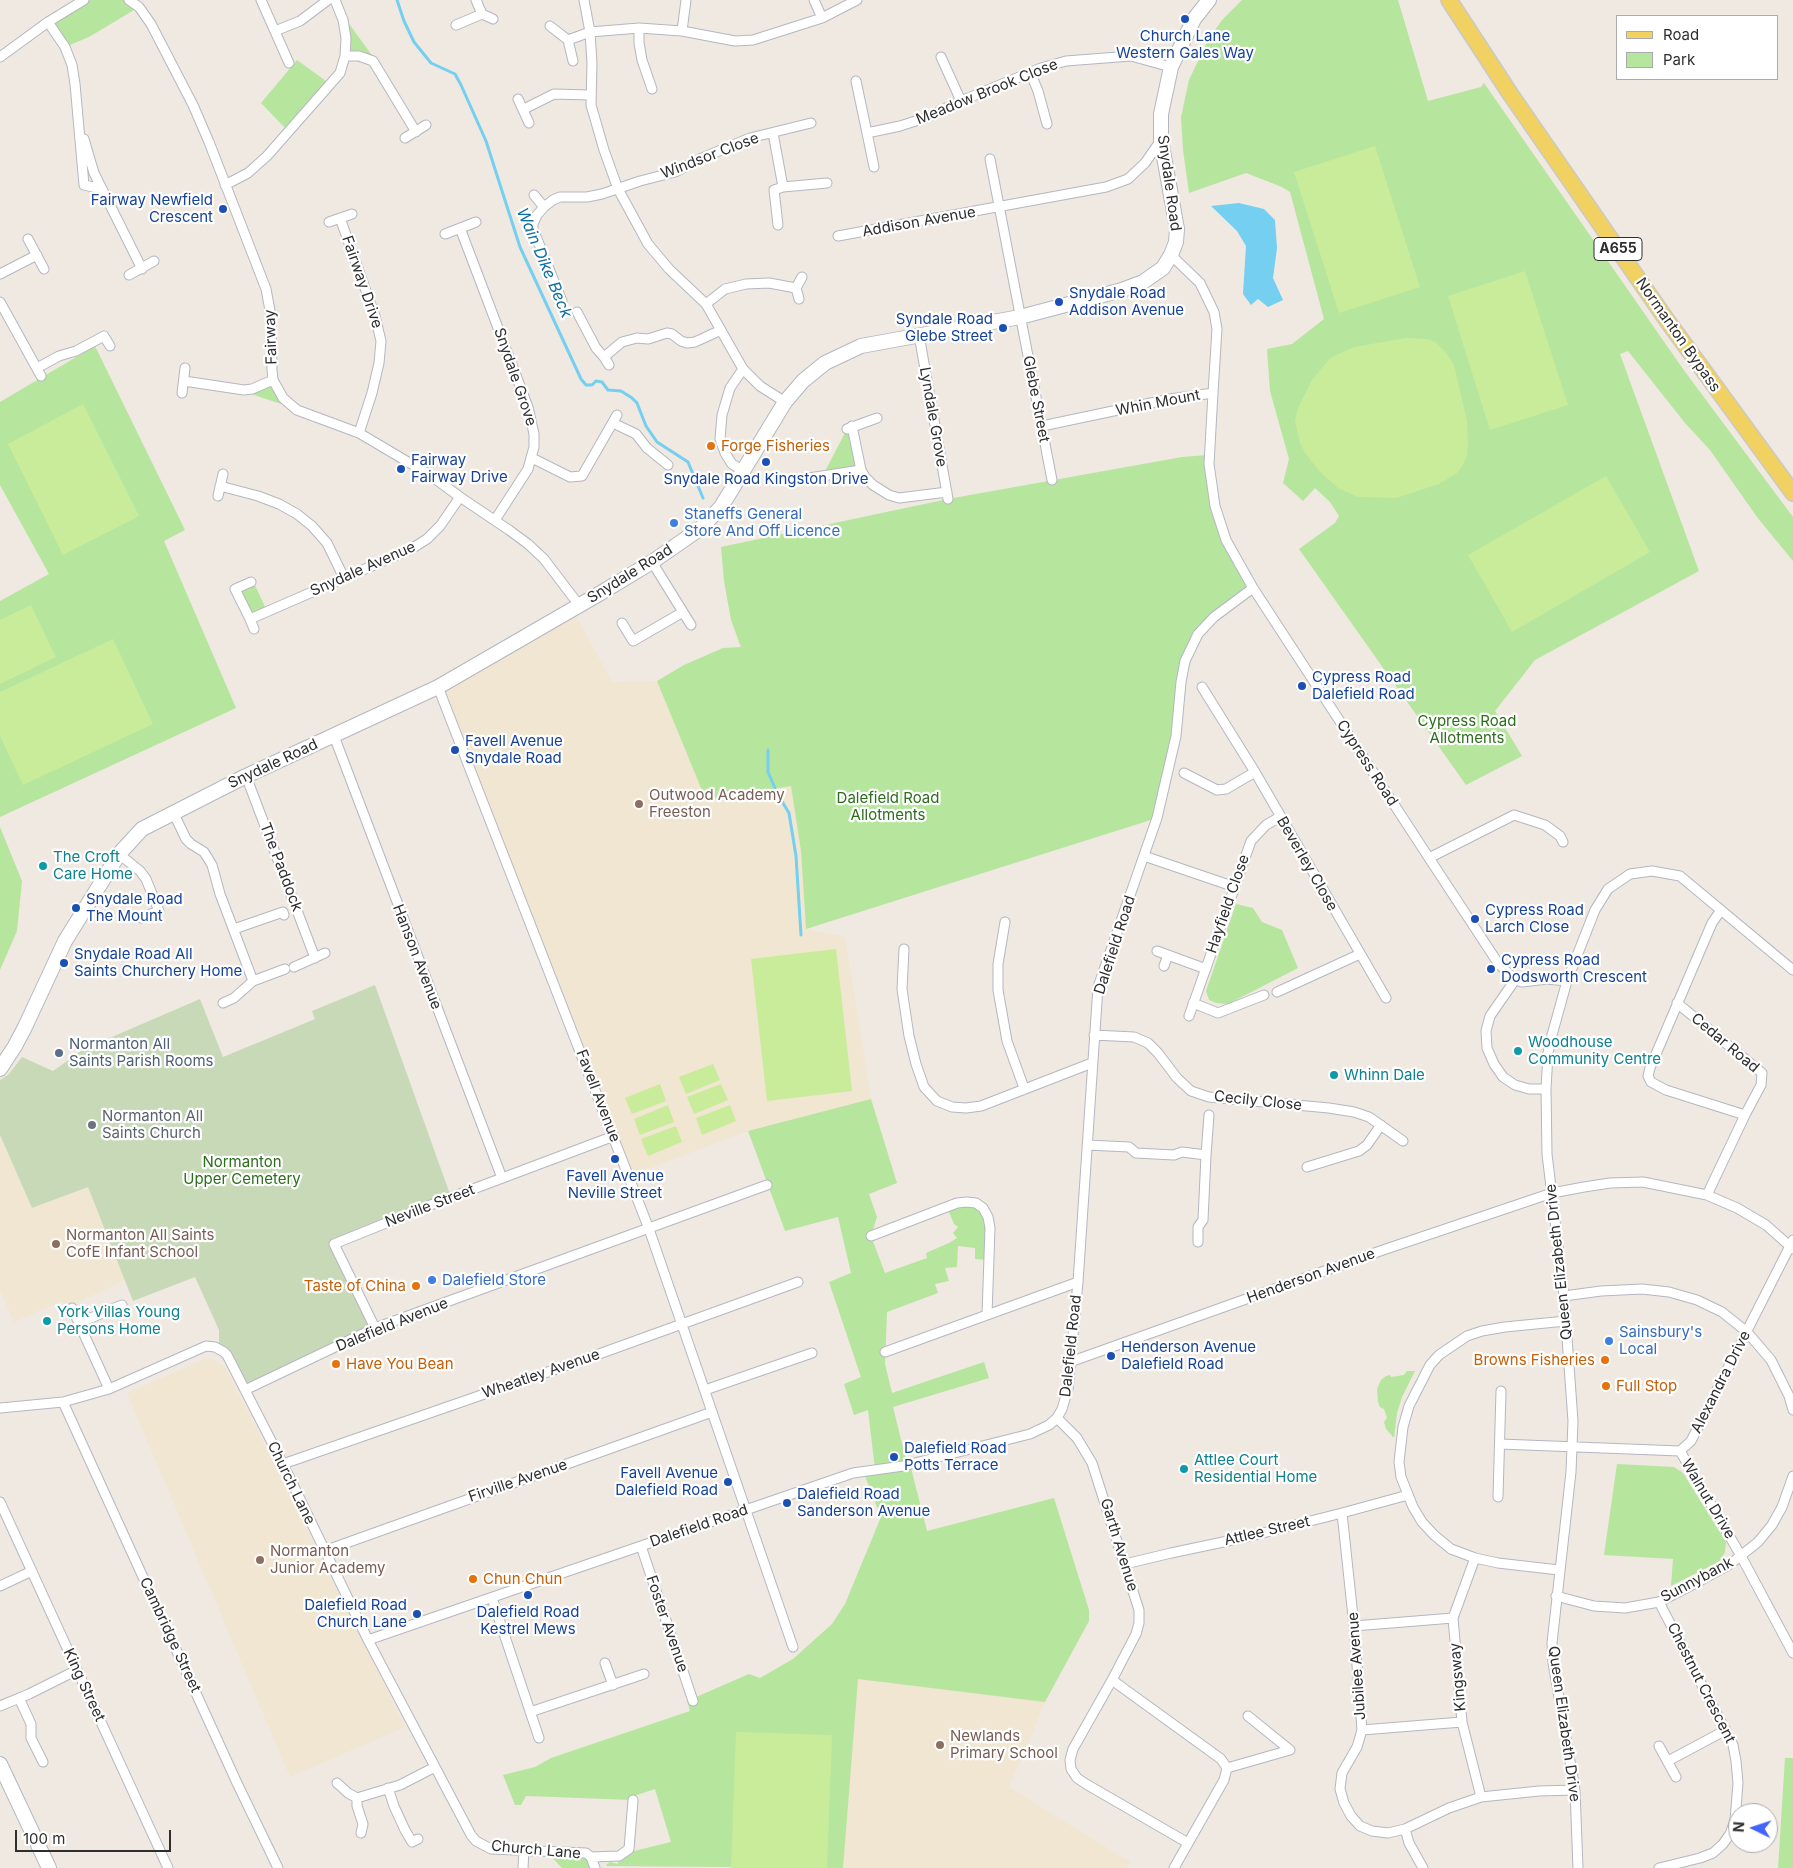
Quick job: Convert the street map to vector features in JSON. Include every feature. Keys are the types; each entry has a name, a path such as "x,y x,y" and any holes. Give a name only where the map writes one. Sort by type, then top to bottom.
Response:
{"main road":[{"name":"Normanton Bypass","path":"1449,0 1661,311 1793,493"}],"street":[{"path":"0,57 48,22 84,0"},
{"name":"Fairway","path":"129,0 145,14 172,64 193,105 226,185 269,302 274,380 283,398 297,410 359,433 430,475 495,520 528,544 544,559 579,605"},
{"path":"261,0 289,63"},
{"path":"275,31 300,21 328,0"},
{"path":"226,185 248,173 267,156 340,73 345,56 346,38 343,20 335,0"},
{"path":"476,0 482,14 493,19"},
{"path":"584,0 590,32 592,63 590,105 618,189 648,244 668,268 706,304 742,369 760,386 786,402"},
{"path":"682,32 686,0"},
{"path":"814,0 822,18"},
{"path":"568,40 590,32 639,28 682,32 735,41 753,40 822,18 857,0"},
{"path":"1171,67 1194,18 1209,0"},
{"path":"456,25 482,14"},
{"path":"48,22 65,47 72,64 78,108 84,185 102,189"},
{"path":"550,26 568,40 573,61"},
{"path":"639,28 638,43 652,90"},
{"path":"345,56 359,56 373,62 416,132"},
{"name":"Meadow Brook Close","path":"867,133 914,122 1030,72 1066,61 1132,56 1171,67"},
{"path":"941,57 961,101"},
{"name":"Snydale Road","path":"0,1069 20,1036 62,948 119,854 142,829 246,776 438,687 652,562 701,528 721,507 786,402 804,381 824,363 861,346 1020,317 1134,286 1154,276 1163,268 1176,242 1177,229 1162,140 1161,114 1171,67"},
{"path":"1030,72 1038,91 1047,124"},
{"path":"647,75 657,73"},
{"path":"856,81 874,167"},
{"path":"524,109 554,94 590,95"},
{"path":"518,99 529,123"},
{"path":"78,108 94,173 142,268"},
{"name":"Windsor Close","path":"544,207 553,200 560,198 595,196 675,172 724,148 750,138 811,123"},
{"path":"405,138 426,125"},
{"name":"Windsor Close","path":"773,133 783,187"},
{"name":"Addison Avenue","path":"838,236 1000,208 1106,187 1128,179 1145,163 1162,140"},
{"path":"990,159 1020,317"},
{"path":"778,225 774,190 783,187 827,184"},
{"path":"534,195 544,207 533,224 533,229 562,302"},
{"name":"Fairway Drive","path":"329,222 352,214"},
{"name":"Fairway Drive","path":"340,218 375,316 381,341 379,363 372,393 359,433"},
{"path":"445,234 476,222"},
{"name":"Snydale Grove","path":"460,228 528,407 534,434 532,458 521,482 495,520"},
{"path":"28,239 44,269"},
{"path":"0,274 37,255"},
{"name":"Whin Mount","path":"1042,426 1212,392 1218,329 1214,312 1200,283 1171,255"},
{"path":"129,275 154,261"},
{"path":"800,299 796,288 802,277"},
{"path":"706,304 725,289 746,284 769,283 796,288"},
{"path":"0,302 39,372 60,356 76,351 104,336 110,346"},
{"path":"577,312 596,348 609,365"},
{"name":"Glebe Street","path":"1020,317 1052,480"},
{"path":"604,357 622,342 637,338 648,339 667,333 688,343 695,342 721,330"},
{"name":"Lyndale Grove","path":"861,470 873,485 889,495 899,498 947,495 919,335"},
{"path":"182,394 185,368"},
{"path":"742,369 730,388 722,415 720,438 725,453 732,464 744,471"},
{"path":"184,381 244,390 252,389 274,380"},
{"name":"Cypress Road","path":"1212,392 1208,455 1215,506 1226,540 1253,588 1429,858 1498,963 1515,980"},
{"path":"814,467 813,478 861,470 849,428 876,418"},
{"path":"532,458 570,476 582,476 615,419 636,434 647,448 668,465"},
{"path":"218,496 222,474"},
{"path":"220,486 258,496 279,504 297,514 327,542 344,578"},
{"name":"Snydale Avenue","path":"250,619 411,549 440,526 460,497"},
{"path":"652,562 691,625"},
{"path":"251,582 235,589 254,629"},
{"name":"Dalefield Road","path":"368,1640 853,1473 907,1465 1030,1434 1049,1425 1057,1418 1068,1389 1078,1282 1098,987 1157,818 1173,756 1185,661 1198,634 1214,617 1253,588"},
{"path":"622,623 633,641 683,612"},
{"name":"Favell Avenue","path":"438,687 649,1229 792,1647"},
{"name":"Beverley Close","path":"1202,687 1255,772 1386,998"},
{"name":"Hanson Avenue","path":"334,736 502,1178"},
{"path":"1184,773 1217,790 1226,789 1255,772"},
{"name":"The Paddock","path":"246,776 315,958"},
{"path":"173,812 186,839 209,858 220,894 253,981"},
{"path":"1429,858 1514,816 1545,825 1560,836 1563,842"},
{"name":"Hayfield Close","path":"1189,1016 1251,841 1266,825 1280,818"},
{"path":"119,854 140,871 146,879 159,912 141,918"},
{"path":"1144,856 1235,887"},
{"name":"Queen Elizabeth Drive","path":"1578,1868 1575,1790 1553,1663 1552,1643 1573,1446 1573,1422 1564,1296 1547,1154 1546,1089 1548,1053 1552,1035 1567,981 1601,898 1608,888 1630,874 1652,871 1680,876 1793,970"},
{"name":"Cedar Road","path":"1721,910 1712,923 1648,1076 1651,1082 1666,1090 1745,1114"},
{"path":"234,929 283,912 284,915"},
{"path":"1005,922 998,964 998,990 1007,1040 1024,1088"},
{"path":"904,948 902,989 916,1064 924,1087 937,1101 952,1107 981,1106 1092,1063"},
{"path":"1157,951 1206,968"},
{"path":"223,1003 234,998 253,981 325,953"},
{"path":"1277,992 1360,954"},
{"path":"1164,966 1168,955"},
{"path":"1546,1089 1529,1089 1515,1085 1503,1077 1494,1064 1487,1048 1486,1032 1490,1016 1515,980 1522,982 1547,979 1567,981"},
{"path":"1194,1003 1218,1013 1264,995"},
{"name":"Cedar Road","path":"1677,1003 1762,1073 1761,1085 1745,1114 1707,1195"},
{"name":"Cecily Close","path":"1094,1034 1134,1037 1148,1043 1177,1078 1191,1091 1209,1097 1337,1109 1369,1117 1403,1141"},
{"path":"1198,1242 1198,1227 1203,1220 1209,1116"},
{"path":"1307,1167 1359,1151 1367,1145 1381,1125"},
{"name":"Neville Street","path":"375,1328 334,1244 614,1136"},
{"path":"1087,1145 1129,1147 1136,1153 1174,1155 1182,1152 1206,1155"},
{"name":"Henderson Avenue","path":"1070,1362 1383,1250 1552,1193 1610,1183 1643,1182 1707,1195 1737,1208 1792,1245"},
{"name":"Dalefield Avenue","path":"245,1390 375,1328 767,1185"},
{"path":"871,1236 957,1203 976,1203 983,1208 988,1217 990,1228 987,1315"},
{"name":"Alexandra Drive","path":"1680,1451 1691,1441 1792,1245"},
{"name":"Wheatley Avenue","path":"283,1464 588,1358 798,1282"},
{"path":"885,1352 1078,1282"},
{"path":"1564,1296 1622,1289 1669,1292 1697,1300 1722,1312 1747,1332 1771,1360 1789,1396 1793,1410"},
{"path":"80,1325 81,1322 122,1305"},
{"path":"72,1308 109,1389"},
{"path":"1559,1570 1498,1563 1475,1558 1451,1549 1434,1536 1422,1522 1401,1477 1399,1462 1403,1427 1409,1406 1430,1365 1450,1346 1467,1336 1482,1331 1566,1321"},
{"name":"Church Lane","path":"1,1407 63,1402 109,1389 206,1346 220,1349 227,1355 283,1464 368,1640 467,1828 476,1841 491,1849 586,1853 591,1857 595,1868"},
{"path":"704,1390 812,1353"},
{"path":"1498,1498 1501,1391"},
{"name":"Cambridge Street","path":"63,1402 241,1792 278,1868"},
{"name":"Firville Avenue","path":"324,1551 712,1412"},
{"name":"Garth Avenue","path":"1057,1418 1077,1438 1092,1463 1139,1610 1139,1623 1136,1634 1073,1749 1070,1760 1071,1769 1077,1778 1086,1784 1188,1843"},
{"path":"1500,1444 1680,1451"},
{"name":"Walnut Drive","path":"1680,1451 1742,1556 1792,1649"},
{"name":"Sunnybank","path":"1556,1596 1585,1604 1610,1608 1625,1608 1659,1602 1729,1565 1758,1542 1772,1525 1782,1507 1793,1476"},
{"name":"Attlee Street","path":"1125,1564 1342,1513 1408,1494"},
{"name":"King Street","path":"0,1502 168,1868"},
{"name":"Jubilee Avenue","path":"1342,1513 1354,1626 1362,1730 1357,1747 1342,1773 1340,1789 1344,1803 1351,1816 1360,1826 1372,1831 1388,1833 1405,1829 1450,1808 1481,1797 1539,1791 1575,1790"},
{"name":"Foster Avenue","path":"641,1546 693,1701"},
{"name":"Kingsway","path":"1475,1558 1453,1618 1462,1722 1481,1797"},
{"path":"0,1586 32,1571"},
{"path":"492,1598 539,1738"},
{"name":"Chestnut Crescent","path":"1659,1602 1733,1745 1738,1783 1736,1812 1730,1834 1723,1844 1713,1853 1700,1858 1659,1868"},
{"path":"1354,1626 1453,1618"},
{"path":"605,1663 613,1685"},
{"path":"0,1706 77,1670"},
{"path":"530,1712 644,1674"},
{"path":"1112,1680 1221,1759 1228,1768"},
{"path":"19,1698 31,1724 31,1738 43,1762"},
{"path":"1228,1768 1290,1750 1248,1716"},
{"path":"1362,1730 1462,1722"},
{"path":"1668,1762 1726,1730"},
{"path":"1659,1746 1676,1777"},
{"path":"0,1764 49,1868"},
{"path":"337,1783 357,1798 400,1785 435,1766"},
{"path":"1174,1868 1224,1780 1228,1768"},
{"path":"388,1788 394,1806 412,1842 418,1839"},
{"path":"357,1798 357,1806 363,1824 361,1833"},
{"path":"591,1857 619,1856 629,1849 633,1800"},
{"path":"1405,1829 1409,1843 1423,1868"},
{"path":"523,1868 524,1850"}],"shaded area":[{"name":"Outwood Academy Freeston","path":"724,581 791,785 801,851 806,929 845,937 871,1099 748,1131 629,1176 438,687 572,609 612,682 657,681 684,665 723,648 740,647 731,620"},
{"name":"Normanton All Saints CofE Infant School","path":"0,1135 32,1208 88,1187 125,1280 66,1308 62,1301 14,1322 0,1290"},
{"name":"Normanton Junior Academy","path":"205,1359 214,1360 226,1368 405,1727 290,1777 127,1393"},
{"name":"Newlands Primary School","path":"857,1678 1045,1702 1009,1787 1130,1862 1127,1868 843,1868"}],"green space":[{"path":"84,0 129,0 139,7 89,37 65,47 48,22"},
{"name":"Cypress Road Allotments","path":"1242,0 1398,0 1428,101 1481,87 1484,83 1683,369 1793,517 1793,561 1757,517 1710,450 1685,423 1628,351 1620,354 1699,571 1535,660 1495,711 1522,756 1466,785 1299,549 1335,523 1339,516 1330,502 1315,488 1303,501 1283,483 1289,459 1270,391 1267,349 1292,344 1324,319 1290,192 1246,173 1189,193 1181,117 1189,80 1208,40 1222,20"},
{"path":"347,21 374,58 345,56"},
{"path":"297,60 330,84 288,131 261,103"},
{"path":"1375,146 1420,287 1339,313 1294,172"},
{"path":"1525,271 1568,405 1490,430 1448,296"},
{"path":"1406,338 1427,339 1435,342 1445,351 1454,365 1467,421 1467,455 1457,473 1439,484 1396,498 1358,497 1338,488 1319,471 1305,453 1300,443 1295,421 1298,408 1312,380 1330,358 1354,347"},
{"path":"95,346 185,530 164,541 236,708 0,817 0,601 49,574 0,485 0,402"},
{"path":"273,380 291,406 248,393"},
{"path":"83,404 139,516 63,555 8,444"},
{"path":"852,426 861,470 822,477 847,429"},
{"name":"Dalefield Road Allotments","path":"1208,455 1215,506 1253,588 1214,617 1185,661 1179,714 1157,818 806,929 801,851 791,786 706,800 657,681 684,665 723,648 741,647 731,620 724,581 721,547 948,499 1182,457"},
{"path":"1606,476 1650,552 1512,632 1468,555"},
{"path":"253,581 267,611 250,619 235,589"},
{"path":"31,605 56,657 0,684 0,620"},
{"path":"113,639 153,724 23,785 0,736 0,692"},
{"path":"0,827 22,881 17,931 0,970"},
{"path":"1236,904 1253,908 1262,922 1282,930 1298,968 1228,1004 1216,1003 1209,1000 1206,991"},
{"path":"836,949 852,1091 767,1101 751,959"},
{"name":"Normanton Upper Cemetery","path":"375,985 451,1197 334,1244 375,1328 245,1390 219,1349 219,1330 195,1277 133,1301 88,1187 32,1208 0,1135 0,1080 8,1075 22,1057 53,1071 84,1049 200,999 223,1057 315,1019 312,1011"},
{"path":"713,1064 720,1080 686,1094 679,1077"},
{"path":"660,1084 666,1101 632,1114 625,1098"},
{"path":"721,1084 728,1100 694,1114 687,1097"},
{"path":"871,1099 897,1183 869,1194 877,1217 871,1236 885,1273 927,1258 926,1253 957,1238 953,1233 958,1227 954,1224 947,1207 976,1203 988,1217 988,1260 975,1259 975,1248 958,1246 957,1267 945,1268 949,1281 935,1284 938,1293 887,1312 885,1364 892,1393 984,1362 989,1378 893,1407 907,1464 910,1464 927,1531 1054,1498 1089,1610 1089,1621 1045,1702 858,1679 843,1868 606,1866 610,1862 618,1864 619,1856 629,1849 634,1851 671,1842 655,1789 634,1796 633,1800 526,1796 521,1805 515,1805 503,1775 535,1767 551,1758 690,1711 687,1701 749,1674 760,1678 793,1659 832,1624 845,1604 881,1517 863,1471 875,1469 868,1410 854,1415 844,1384 861,1377 829,1282 851,1273 838,1217 785,1231 748,1131"},
{"path":"668,1105 674,1122 640,1135 634,1119"},
{"path":"730,1105 736,1121 702,1135 696,1118"},
{"path":"676,1126 682,1142 648,1156 641,1139"},
{"path":"1407,1371 1415,1371 1402,1397 1397,1413 1394,1438 1386,1429 1384,1422 1387,1418 1384,1409 1380,1407 1378,1402 1377,1389 1381,1380 1386,1376 1404,1375"},
{"path":"1617,1464 1674,1467 1683,1473 1726,1542 1725,1552 1720,1561 1671,1586 1673,1559 1604,1555"},
{"path":"736,1732 832,1735 827,1868 731,1868"},
{"path":"1785,1758 1793,1758 1793,1868 1778,1868"},
{"path":"546,1851 586,1853 595,1868 562,1868"}],"water":[{"path":"1239,203 1264,209 1275,220 1277,248 1273,278 1283,300 1268,307 1258,299 1251,305 1243,294 1246,246 1237,231 1211,206"}],"waterway":[{"name":"Wain Dike Beck","path":"397,0 414,42 431,63 455,74 461,85 486,141 520,247 581,379 586,385 592,385 596,381 602,382 608,390 621,391 632,398 637,403 646,426 657,442 688,462 703,498"},
{"path":"768,750 768,772 777,793 789,813 796,856 801,935"}],"place":[{"name":"Church Lane Western Gales Way","path":"1185,19"},
{"name":"Fairway Newfield Crescent","path":"223,209"},
{"name":"Snydale Road Addison Avenue","path":"1059,302"},
{"name":"Syndale Road Glebe Street","path":"1003,328"},
{"name":"Forge Fisheries","path":"711,446"},
{"name":"Snydale Road Kingston Drive","path":"766,462"},
{"name":"Fairway Fairway Drive","path":"401,469"},
{"name":"Staneffs General Store And Off Licence","path":"674,523"},
{"name":"Cypress Road Dalefield Road","path":"1302,686"},
{"name":"Favell Avenue Snydale Road","path":"455,750"},
{"name":"Outwood Academy Freeston","path":"639,804"},
{"name":"The Croft Care Home","path":"43,866"},
{"name":"Snydale Road The Mount","path":"76,908"},
{"name":"Cypress Road Larch Close","path":"1475,919"},
{"name":"Snydale Road All Saints Churchery Home","path":"64,963"},
{"name":"Cypress Road Dodsworth Crescent","path":"1491,969"},
{"name":"Woodhouse Community Centre","path":"1518,1051"},
{"name":"Normanton All Saints Parish Rooms","path":"59,1053"},
{"name":"Whinn Dale","path":"1334,1075"},
{"name":"Normanton All Saints Church","path":"92,1125"},
{"name":"Favell Avenue Neville Street","path":"615,1159"},
{"name":"Normanton All Saints CofE Infant School","path":"56,1244"},
{"name":"Dalefield Store","path":"432,1280"},
{"name":"Taste of China","path":"416,1286"},
{"name":"York Villas Young Persons Home","path":"47,1321"},
{"name":"Sainsbury's Local","path":"1609,1341"},
{"name":"Henderson Avenue Dalefield Road","path":"1111,1356"},
{"name":"Browns Fisheries","path":"1605,1360"},
{"name":"Have You Bean","path":"336,1364"},
{"name":"Full Stop","path":"1606,1386"},
{"name":"Dalefield Road Potts Terrace","path":"894,1457"},
{"name":"Attlee Court Residential Home","path":"1184,1469"},
{"name":"Favell Avenue Dalefield Road","path":"728,1482"},
{"name":"Dalefield Road Sanderson Avenue","path":"787,1503"},
{"name":"Normanton Junior Academy","path":"260,1560"},
{"name":"Chun Chun","path":"473,1579"},
{"name":"Dalefield Road Kestrel Mews","path":"528,1595"},
{"name":"Dalefield Road Church Lane","path":"417,1614"},
{"name":"Newlands Primary School","path":"940,1745"}]}
